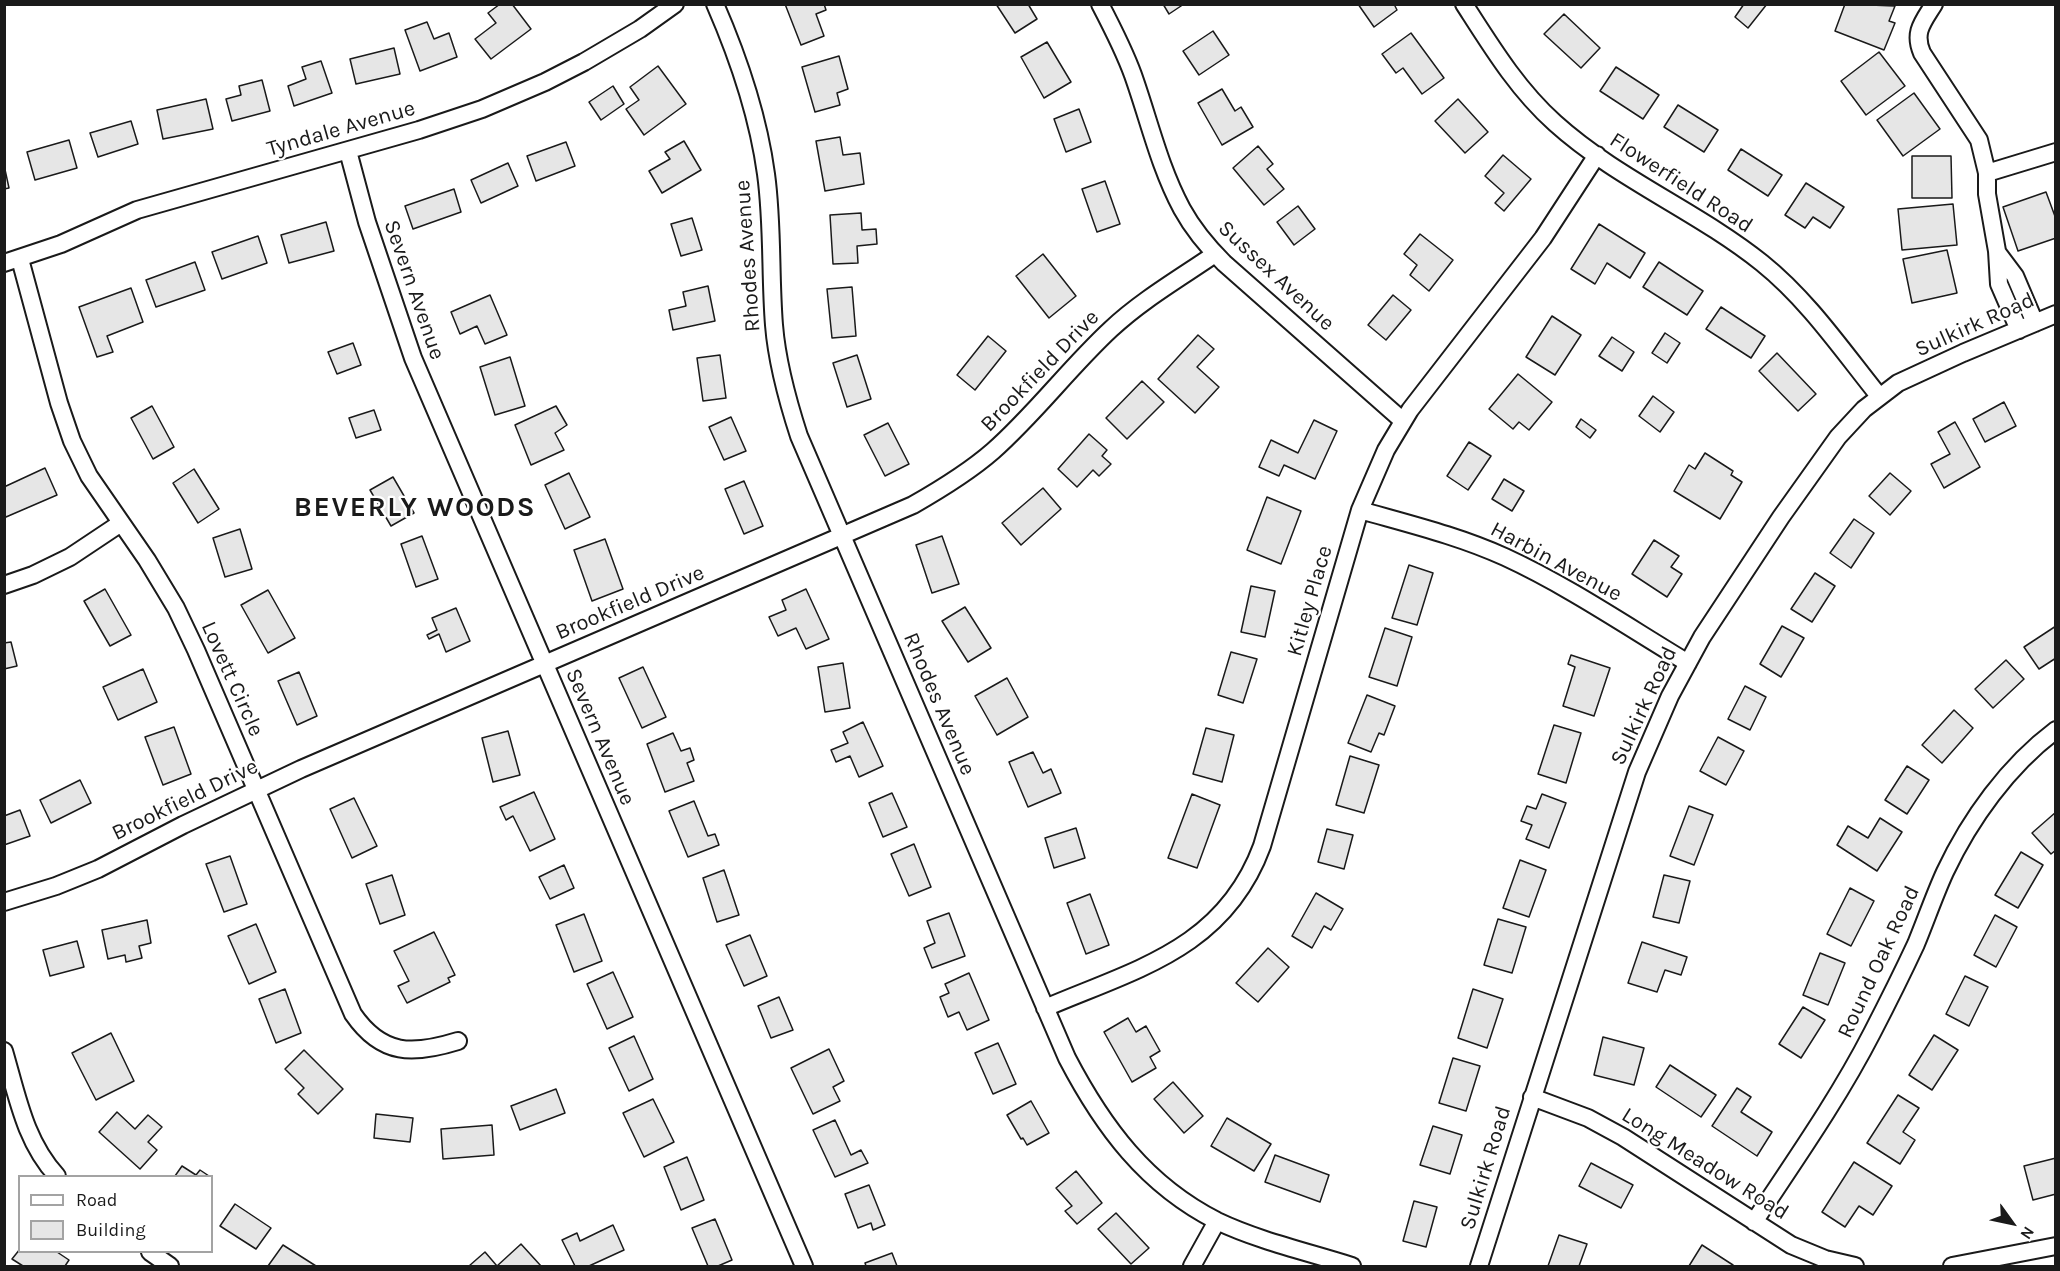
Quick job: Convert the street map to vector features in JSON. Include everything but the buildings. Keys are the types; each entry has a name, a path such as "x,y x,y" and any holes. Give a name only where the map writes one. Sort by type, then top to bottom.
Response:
{"street":[{"name":"Tyndale Avenue","path":"12,261 62,244 137,210 348,151 482,110 584,62 640,29 675,4"},
{"name":"Rhodes Avenue","path":"715,4 738,57 757,122 769,201 774,326 782,375 799,436 1066,1058 1088,1099 1113,1135 1141,1166 1173,1193 1217,1221 1262,1238 1352,1266"},
{"name":"Sussex Avenue","path":"1100,4 1133,74 1156,149 1173,191 1194,226 1215,254 1402,422"},
{"name":"Flowerfield Road","path":"1464,4 1505,68 1536,105 1556,124 1597,155 1762,263 1809,308 1879,396"},
{"path":"1934,4 1920,28 1918,43 1979,140 1987,173 1999,284 2019,330"},
{"name":"Severn Avenue","path":"348,151 367,222 412,358 804,1266"},
{"path":"1987,173 2055,152"},
{"name":"Kitley Place","path":"1045,1008 1179,949 1210,925 1242,888 1262,846 1360,510 1386,450 1402,422 1542,238 1597,155"},
{"path":"1996,251 2015,276 2035,323"},
{"name":"Brookfield Drive","path":"4,903 98,869 256,790 913,505 954,481 992,452 1112,328 1215,254"},
{"name":"Lovett Circle","path":"12,261 72,441 89,476 147,560 176,608 353,1014 364,1029 384,1044 402,1049 436,1048 458,1041"},
{"name":"Sulkirk Road","path":"1479,1266 1637,772 1666,705 1702,637 1813,470 1838,437 1879,396 1909,378 2055,314"},
{"name":"Harbin Avenue","path":"1360,510 1447,535 1507,557 1552,581 1688,663"},
{"path":"4,585 33,575 70,557 121,523"},
{"name":"Round Oak Road","path":"1754,1222 1851,1072 1907,963 1954,855 1977,816 2014,769 2055,730"},
{"path":"4,1051 31,1137 38,1151 56,1175"},
{"name":"Long Meadow Road","path":"1532,1097 1588,1118 1623,1137 1791,1245 1825,1259 1855,1266"},
{"path":"1192,1266 1217,1221"},
{"path":"1952,1266 2055,1246"},
{"path":"153,1253 170,1266"}],"district":[{"name":"BEVERLY WOODS","path":"415,508"}]}
